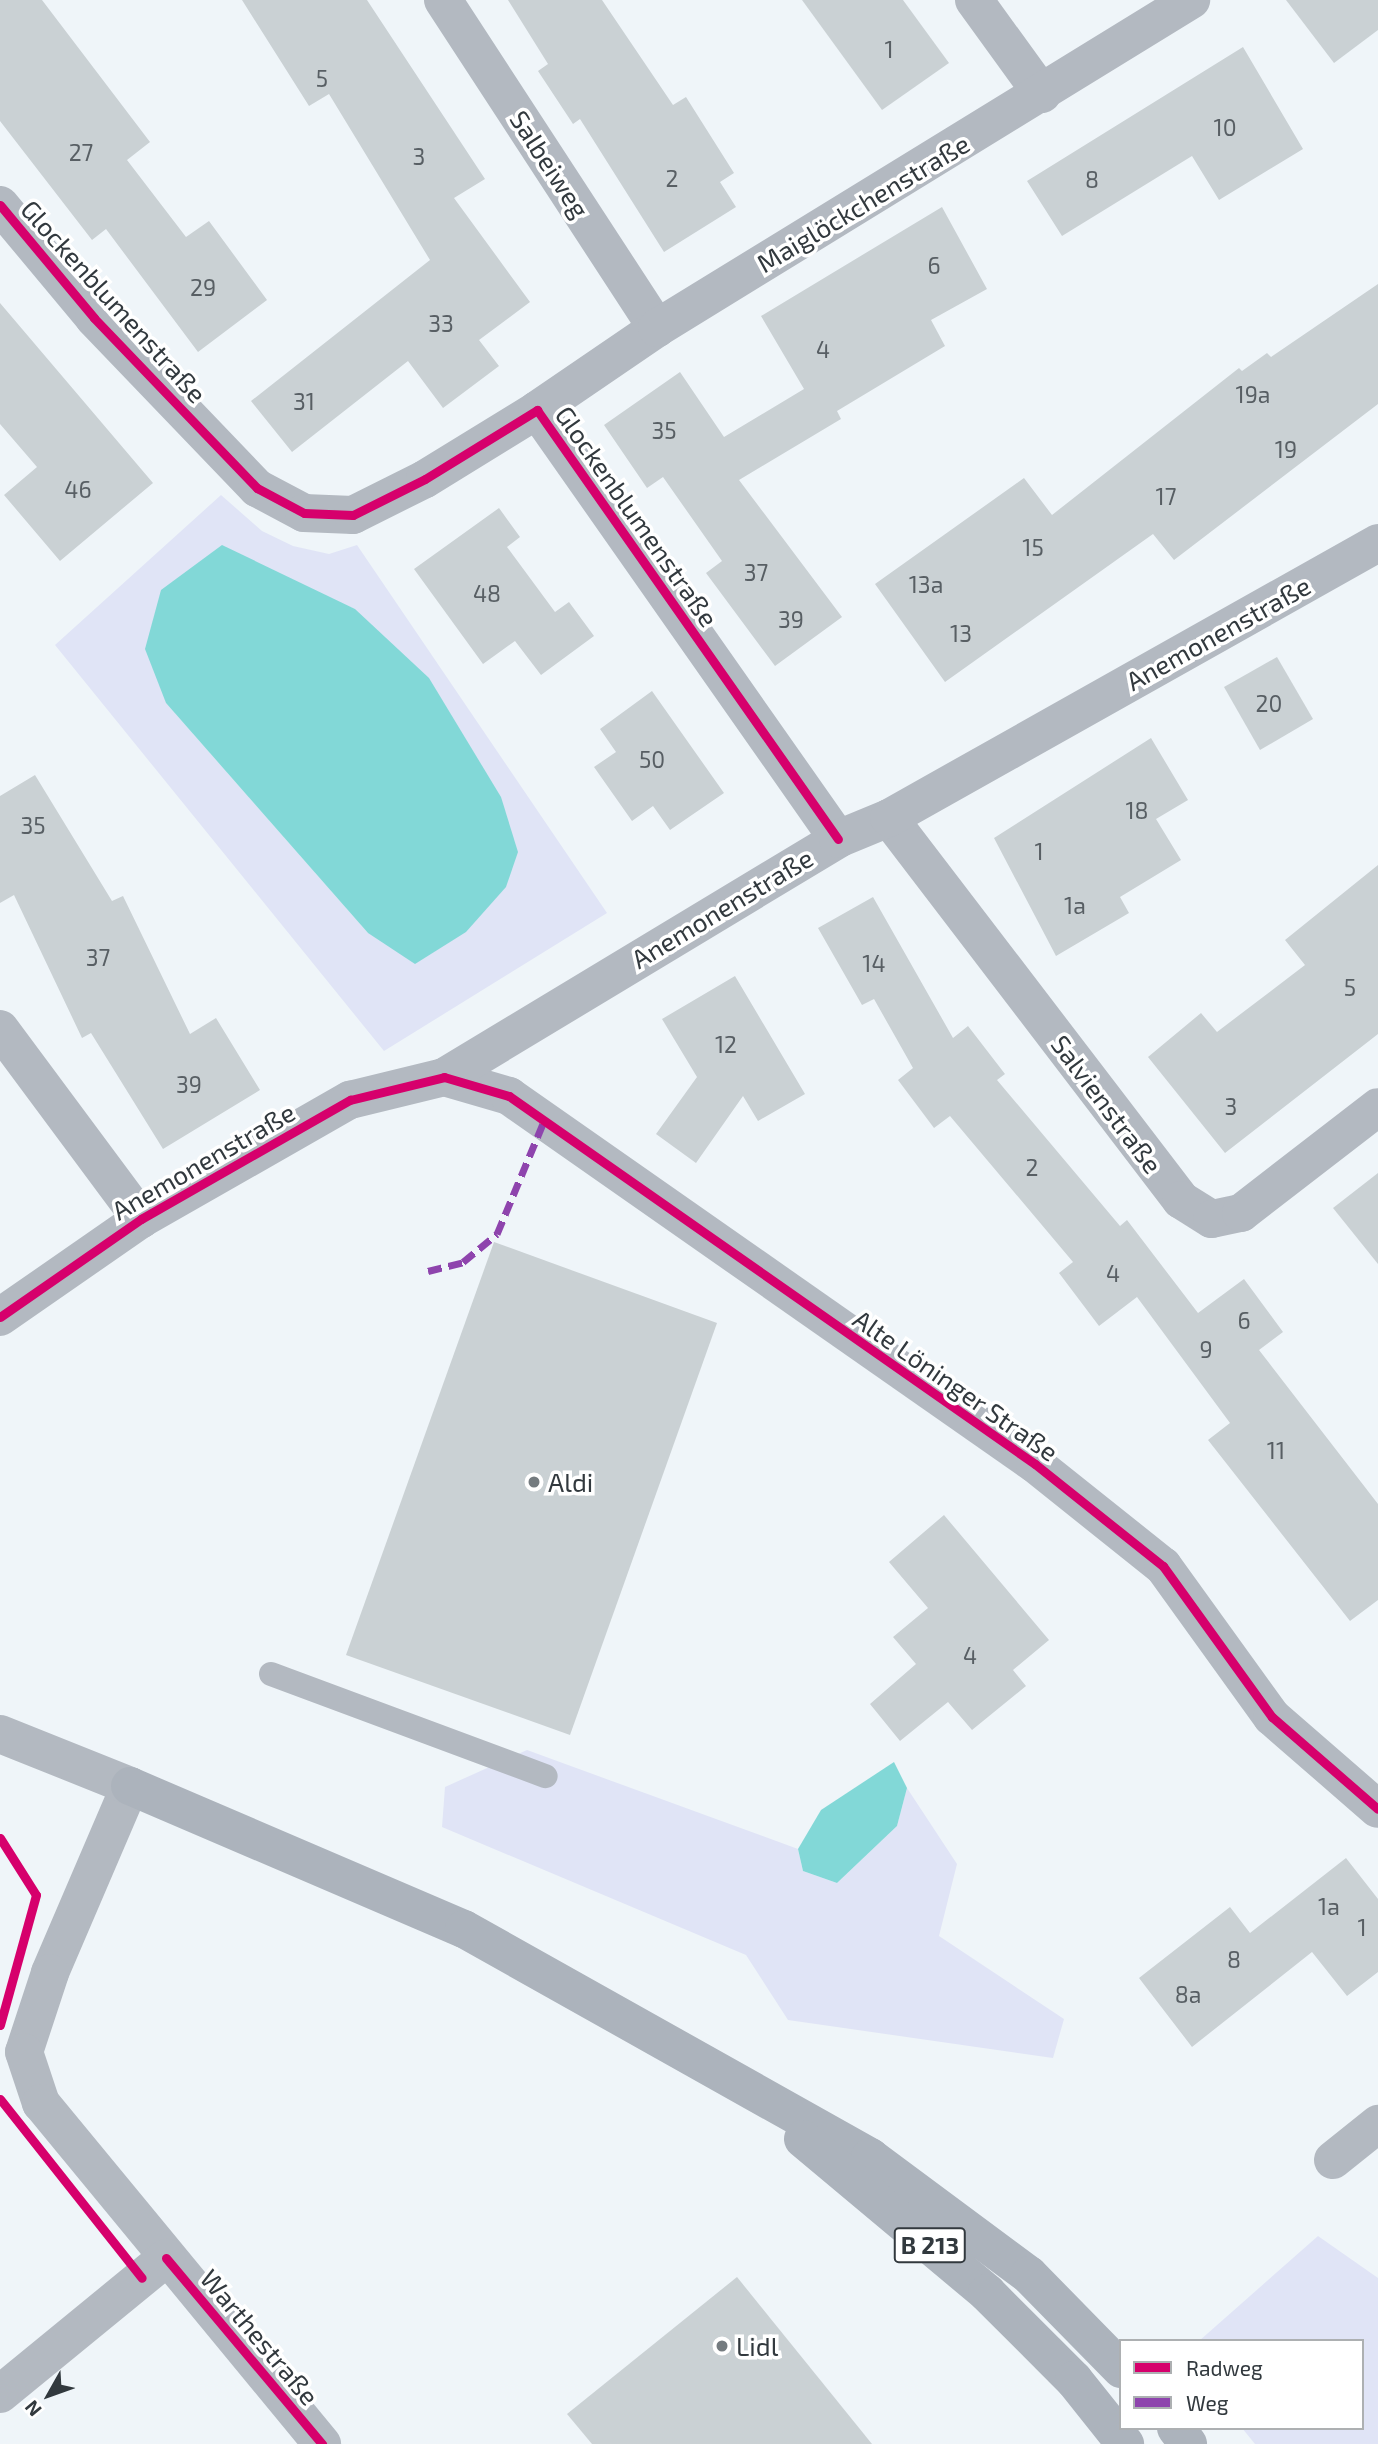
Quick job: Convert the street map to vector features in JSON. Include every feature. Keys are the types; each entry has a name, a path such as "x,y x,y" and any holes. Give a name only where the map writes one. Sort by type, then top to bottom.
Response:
{"highway":[{"path":"130,1786 464,1929 715,2066"},
{"name":"B 213","path":"715,2066 870,2157 1018,2267 1119,2367"},
{"name":"B 213","path":"715,2066 986,2293 1074,2380 1125,2444"}],"street":[{"name":"Salbeiweg","path":"443,0 657,328"},
{"path":"974,0 1042,94"},
{"name":"Maiglöckchenstraße","path":"537,410 657,328 1042,94 1191,0"},
{"name":"Glockenblumenstraße","path":"0,205 94,318 257,488 304,513 353,515 425,479 537,410 838,839"},
{"name":"Anemonenstraße","path":"0,1317 141,1219 350,1100 444,1077 838,839 889,817 1378,543"},
{"name":"Salvienstraße","path":"889,817 1181,1200 1212,1219 1241,1213 1378,1107"},
{"path":"0,1029 141,1219"},
{"name":"Alte Löninger Straße","path":"444,1077 509,1096 1035,1464 1163,1566 1272,1717 1378,1809"},
{"path":"0,1734 130,1786"},
{"name":"Warthestraße","path":"130,1786 50,1973 24,2052 41,2103 321,2444"},
{"path":"1333,2160 1378,2124"},
{"path":"0,2394 166,2258"}],"lane":[{"path":"271,1674 546,1776"}],"shaded area":[{"path":"221,495 262,531 293,546 329,554 357,545 607,913 384,1051 55,645","holes":["293,583 355,609 368,933 166,703"]},
{"path":"527,1750 798,1849 803,1871 837,1883 897,1826 907,1788 957,1864 939,1936 1064,2019 1053,2058 788,2020 746,1955 442,1827 445,1787"},
{"path":"1318,2236 1378,2278 1378,2444 1255,2444 1244,2430 1364,2430 1364,2339 1201,2339"}],"water":[{"path":"222,545 355,609 429,678 501,797 518,852 506,887 466,932 415,964 368,933 166,703 145,649 161,590"},
{"path":"894,1762 907,1788 897,1826 837,1883 803,1871 798,1849 821,1810"}],"building":[{"path":"0,0 42,0 150,142 127,160 186,237 209,221 267,300 198,352 106,229 92,240 0,121"},
{"path":"242,0 367,0 485,179 454,198 530,302 479,340 499,366 443,408 408,361 292,452 251,401 430,260 329,94 309,106"},
{"path":"508,0 602,0 673,105 686,97 734,173 720,182 736,207 664,252 580,119 573,124 538,71 548,64"},
{"path":"802,0 903,0 949,63 882,110"},
{"path":"1286,0 1378,0 1378,30 1334,63"},
{"path":"1243,47 1303,149 1219,200 1192,156 1062,236 1027,181"},
{"path":"942,207 987,289 931,320 945,346 837,411 841,419 739,480 842,617 775,666 706,573 722,561 663,477 647,488 604,425 680,372 724,437 804,389 761,316"},
{"path":"1378,284 1378,404 1174,560 1153,534 945,682 875,584 1024,478 1052,515 1239,368 1242,371 1267,353 1271,357"},
{"path":"0,303 153,483 60,561 4,495 37,467 0,424"},
{"path":"499,508 520,537 507,547 555,612 569,602 594,636 541,675 515,641 483,664 414,569"},
{"path":"1277,657 1313,719 1260,750 1224,687"},
{"path":"652,691 724,793 670,830 653,806 632,821 594,767 616,752 600,729"},
{"path":"1151,738 1188,800 1156,819 1181,860 1120,897 1129,913 1056,956 994,838"},
{"path":"35,775 112,901 123,896 190,1034 216,1018 260,1090 163,1149 91,1033 82,1038 14,895 0,903 0,796"},
{"path":"1378,865 1378,1034 1225,1153 1148,1057 1201,1013 1217,1032 1305,965 1285,940"},
{"path":"873,897 953,1038 968,1026 1005,1074 997,1080 1120,1226 1127,1220 1198,1313 1244,1279 1283,1332 1259,1350 1378,1504 1378,1600 1350,1621 1208,1440 1230,1423 1137,1297 1099,1326 1059,1273 1073,1262 950,1116 934,1128 898,1080 913,1068 874,999 862,1005 818,928"},
{"path":"735,976 805,1094 758,1121 743,1096 696,1163 656,1134 697,1077 662,1019"},
{"path":"1378,1173 1378,1264 1333,1208"},
{"name":"Aldi","path":"494,1242 717,1323 570,1735 346,1655"},
{"path":"944,1515 1049,1640 1013,1670 1026,1686 972,1730 948,1702 900,1741 870,1704 916,1664 893,1637 928,1608 889,1562"},
{"path":"1346,1858 1378,1899 1378,1972 1347,1996 1312,1952 1192,2047 1139,1978 1230,1907 1250,1933"},
{"name":"Lidl","path":"737,2277 872,2444 592,2444 567,2414"}],"marked path":[{"path":"428,1271 463,1262 497,1234 544,1121"}],"cycle path":[{"path":"0,205 94,318 257,488 304,513 353,515 425,479 537,410 838,839"},
{"path":"0,1317 141,1219 350,1100 444,1077 509,1096 1035,1464 1163,1566 1272,1717 1378,1809"},
{"path":"0,1838 36,1895 0,2025"},
{"path":"0,2099 142,2278"},
{"path":"166,2258 322,2444"}],"place":[{"name":"Aldi","path":"534,1482"},
{"name":"Lidl","path":"722,2346"}]}
